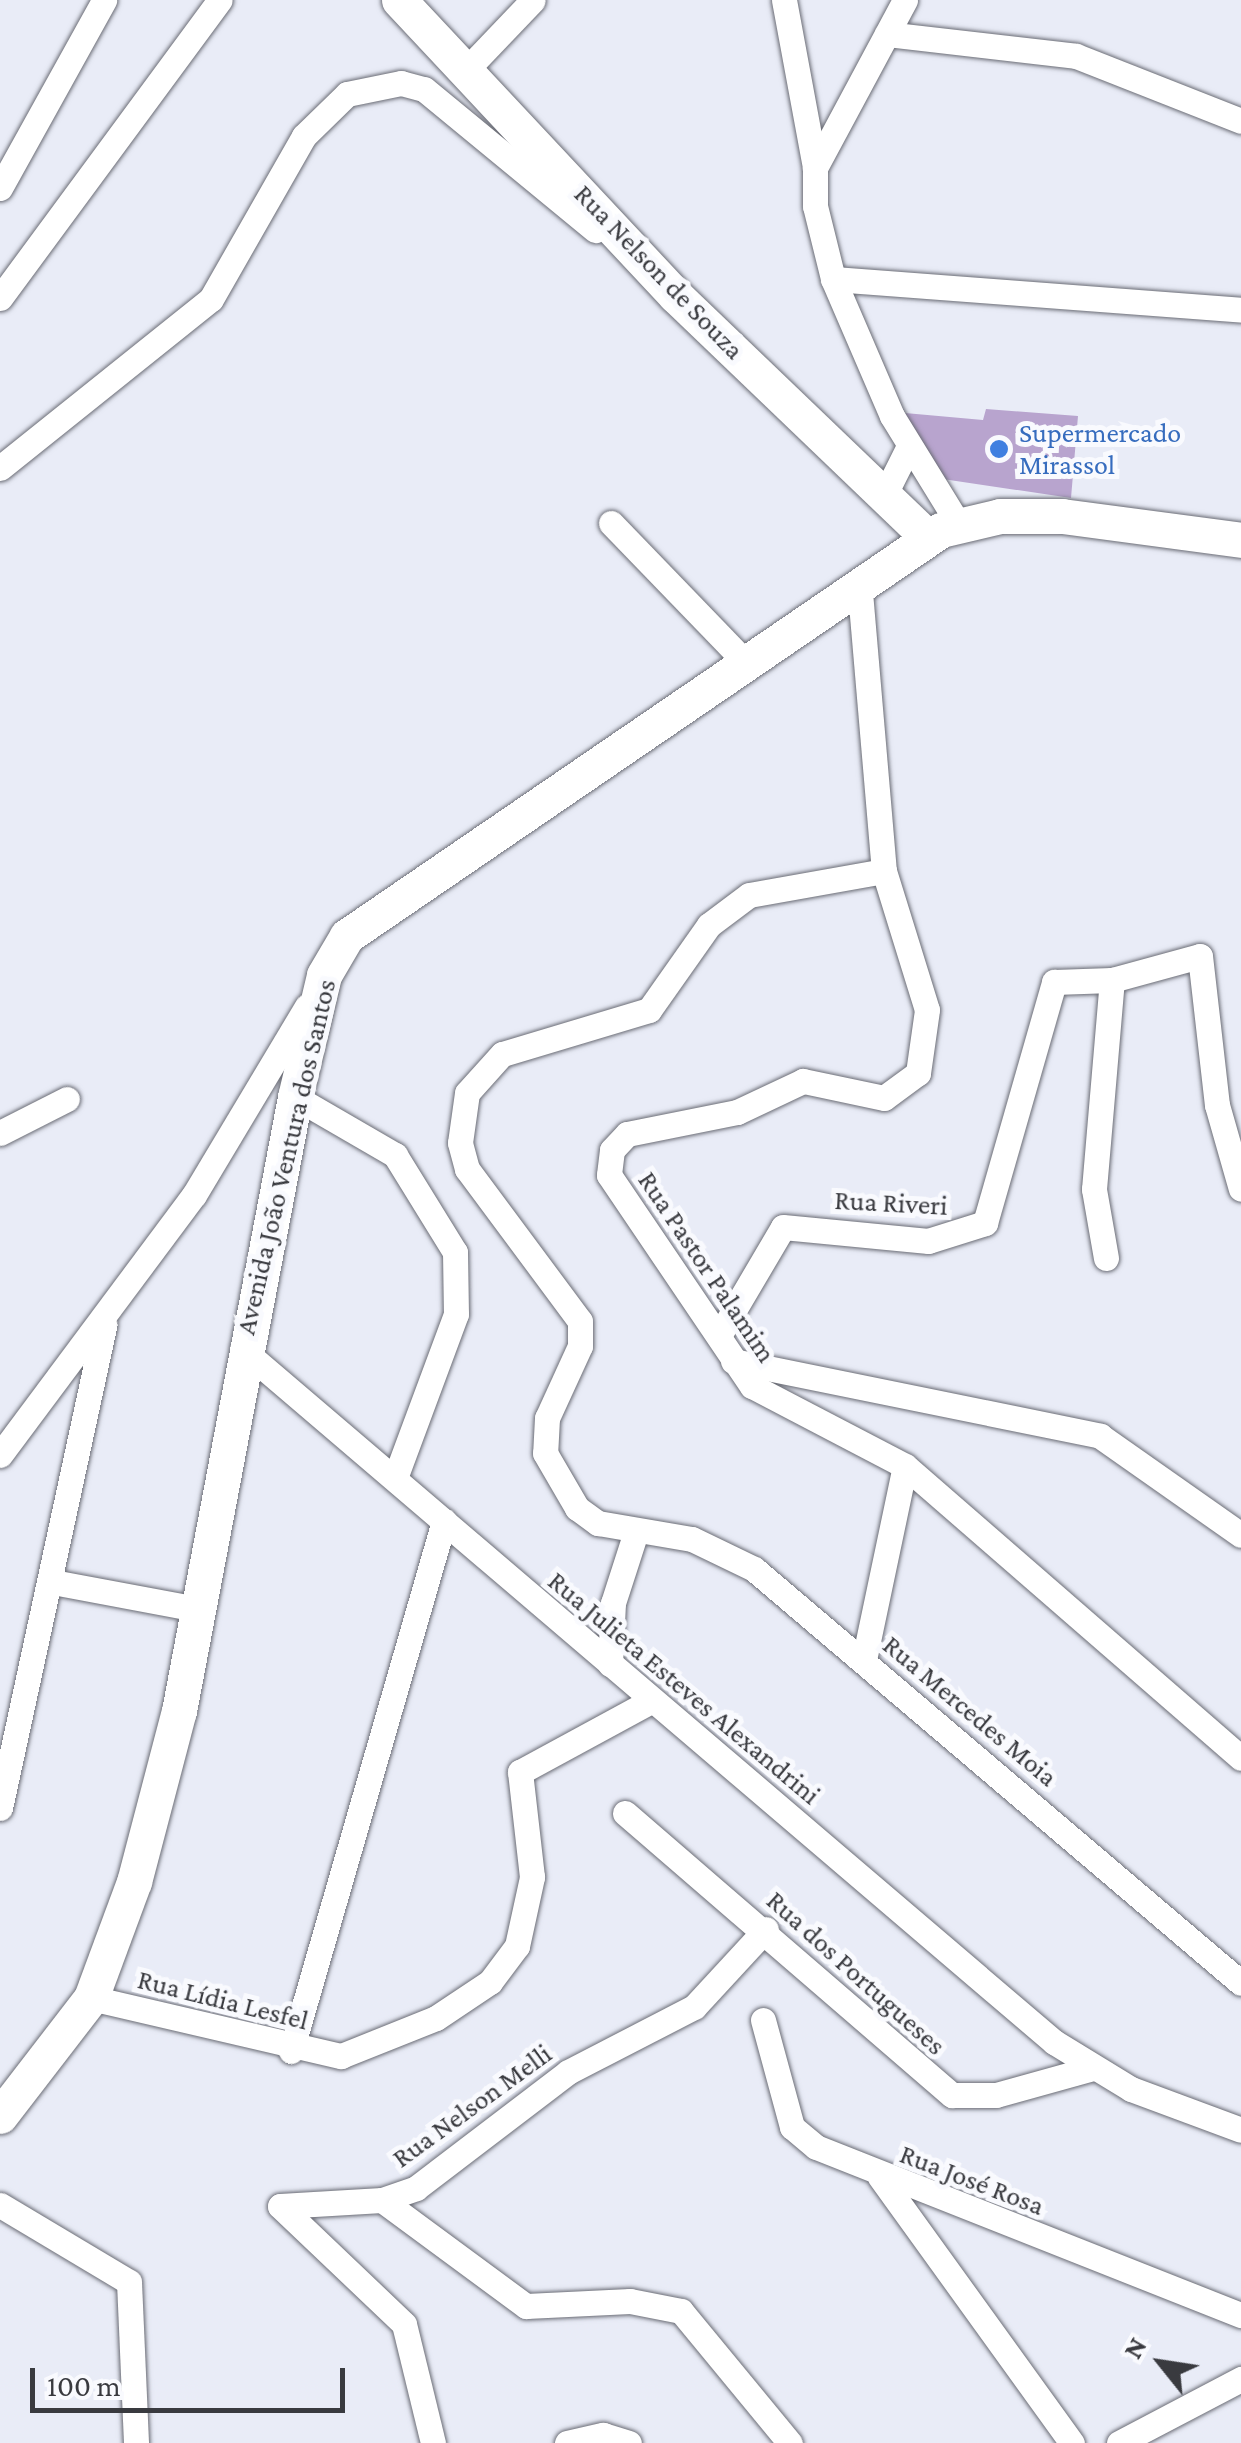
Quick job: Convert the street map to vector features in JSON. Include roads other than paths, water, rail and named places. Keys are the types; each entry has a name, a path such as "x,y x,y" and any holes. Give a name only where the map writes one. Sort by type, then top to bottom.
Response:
{"main road":[{"name":"Rua Nelson de Souza","path":"398,0 467,69 676,296 885,494 943,531"},
{"path":"943,531 1062,516 1241,540"},
{"name":"Avenida João Ventura dos Santos","path":"0,2116 91,1998 134,1882 197,1608 242,1349 324,975 365,918 554,803 943,531"}],"street":[{"path":"0,188 104,0"},
{"path":"0,298 220,0"},
{"path":"467,69 533,0"},
{"path":"784,0 833,279 943,531"},
{"path":"815,168 906,0"},
{"path":"887,34 1076,56 1241,120"},
{"path":"0,468 211,300 326,107 377,85 401,83 444,102 676,296"},
{"path":"833,279 1241,310"},
{"path":"885,494 908,448"},
{"path":"611,522 749,666"},
{"name":"Rua Pastor Palamim","path":"860,592 884,871 929,1034 905,1090 884,1098 803,1081 737,1112 627,1134 612,1150 618,1194 720,1334 733,1361 761,1394 843,1426 905,1466 1241,1758"},
{"name":"Rua Mercedes Moia","path":"884,871 749,895 709,925 649,1010 502,1054 468,1093 460,1143 467,1169 580,1321 580,1346 546,1418 545,1453 577,1508 636,1535 722,1549 864,1660 1241,1984"},
{"path":"1106,1258 1094,1189 1112,980 1200,956 1217,1105 1241,1189"},
{"path":"0,1455 107,1315 250,1110 324,975"},
{"name":"Rua Riveri","path":"720,1334 783,1227 928,1241 985,1224 1054,982 1112,980"},
{"path":"295,1097 394,1155 454,1252 456,1314 395,1478"},
{"path":"0,1133 67,1099"},
{"path":"0,1808 53,1582 107,1315"},
{"name":"Rua Julieta Esteves Alexandrini","path":"242,1349 1090,2069"},
{"path":"733,1361 1100,1436 1241,1536"},
{"path":"864,1660 905,1466"},
{"path":"291,2051 444,1522"},
{"path":"610,1664 613,1603 636,1535"},
{"path":"53,1582 197,1608"},
{"name":"Rua Lídia Lesfel","path":"91,1998 291,2051 376,2049 490,1982 528,1912 520,1772 652,1701"},
{"name":"Rua dos Portugueses","path":"624,1814 766,1929 952,2094 996,2096 1090,2069"},
{"name":"Rua Nelson Melli","path":"433,2443 404,2324 280,2206 382,2200 444,2170 568,2072 694,2008 766,1929"},
{"name":"Rua José Rosa","path":"762,2020 792,2126 880,2176 1241,2316"},
{"path":"1090,2069 1241,2130"},
{"path":"880,2176 1072,2443"},
{"path":"382,2200 526,2306 630,2301 682,2310 790,2443"},
{"path":"0,2205 129,2282 136,2443"},
{"path":"1119,2443 1241,2379"},
{"path":"567,2443 603,2435 629,2443"}],"place":[{"name":"Supermercado Mirassol","path":"999,449"}]}
